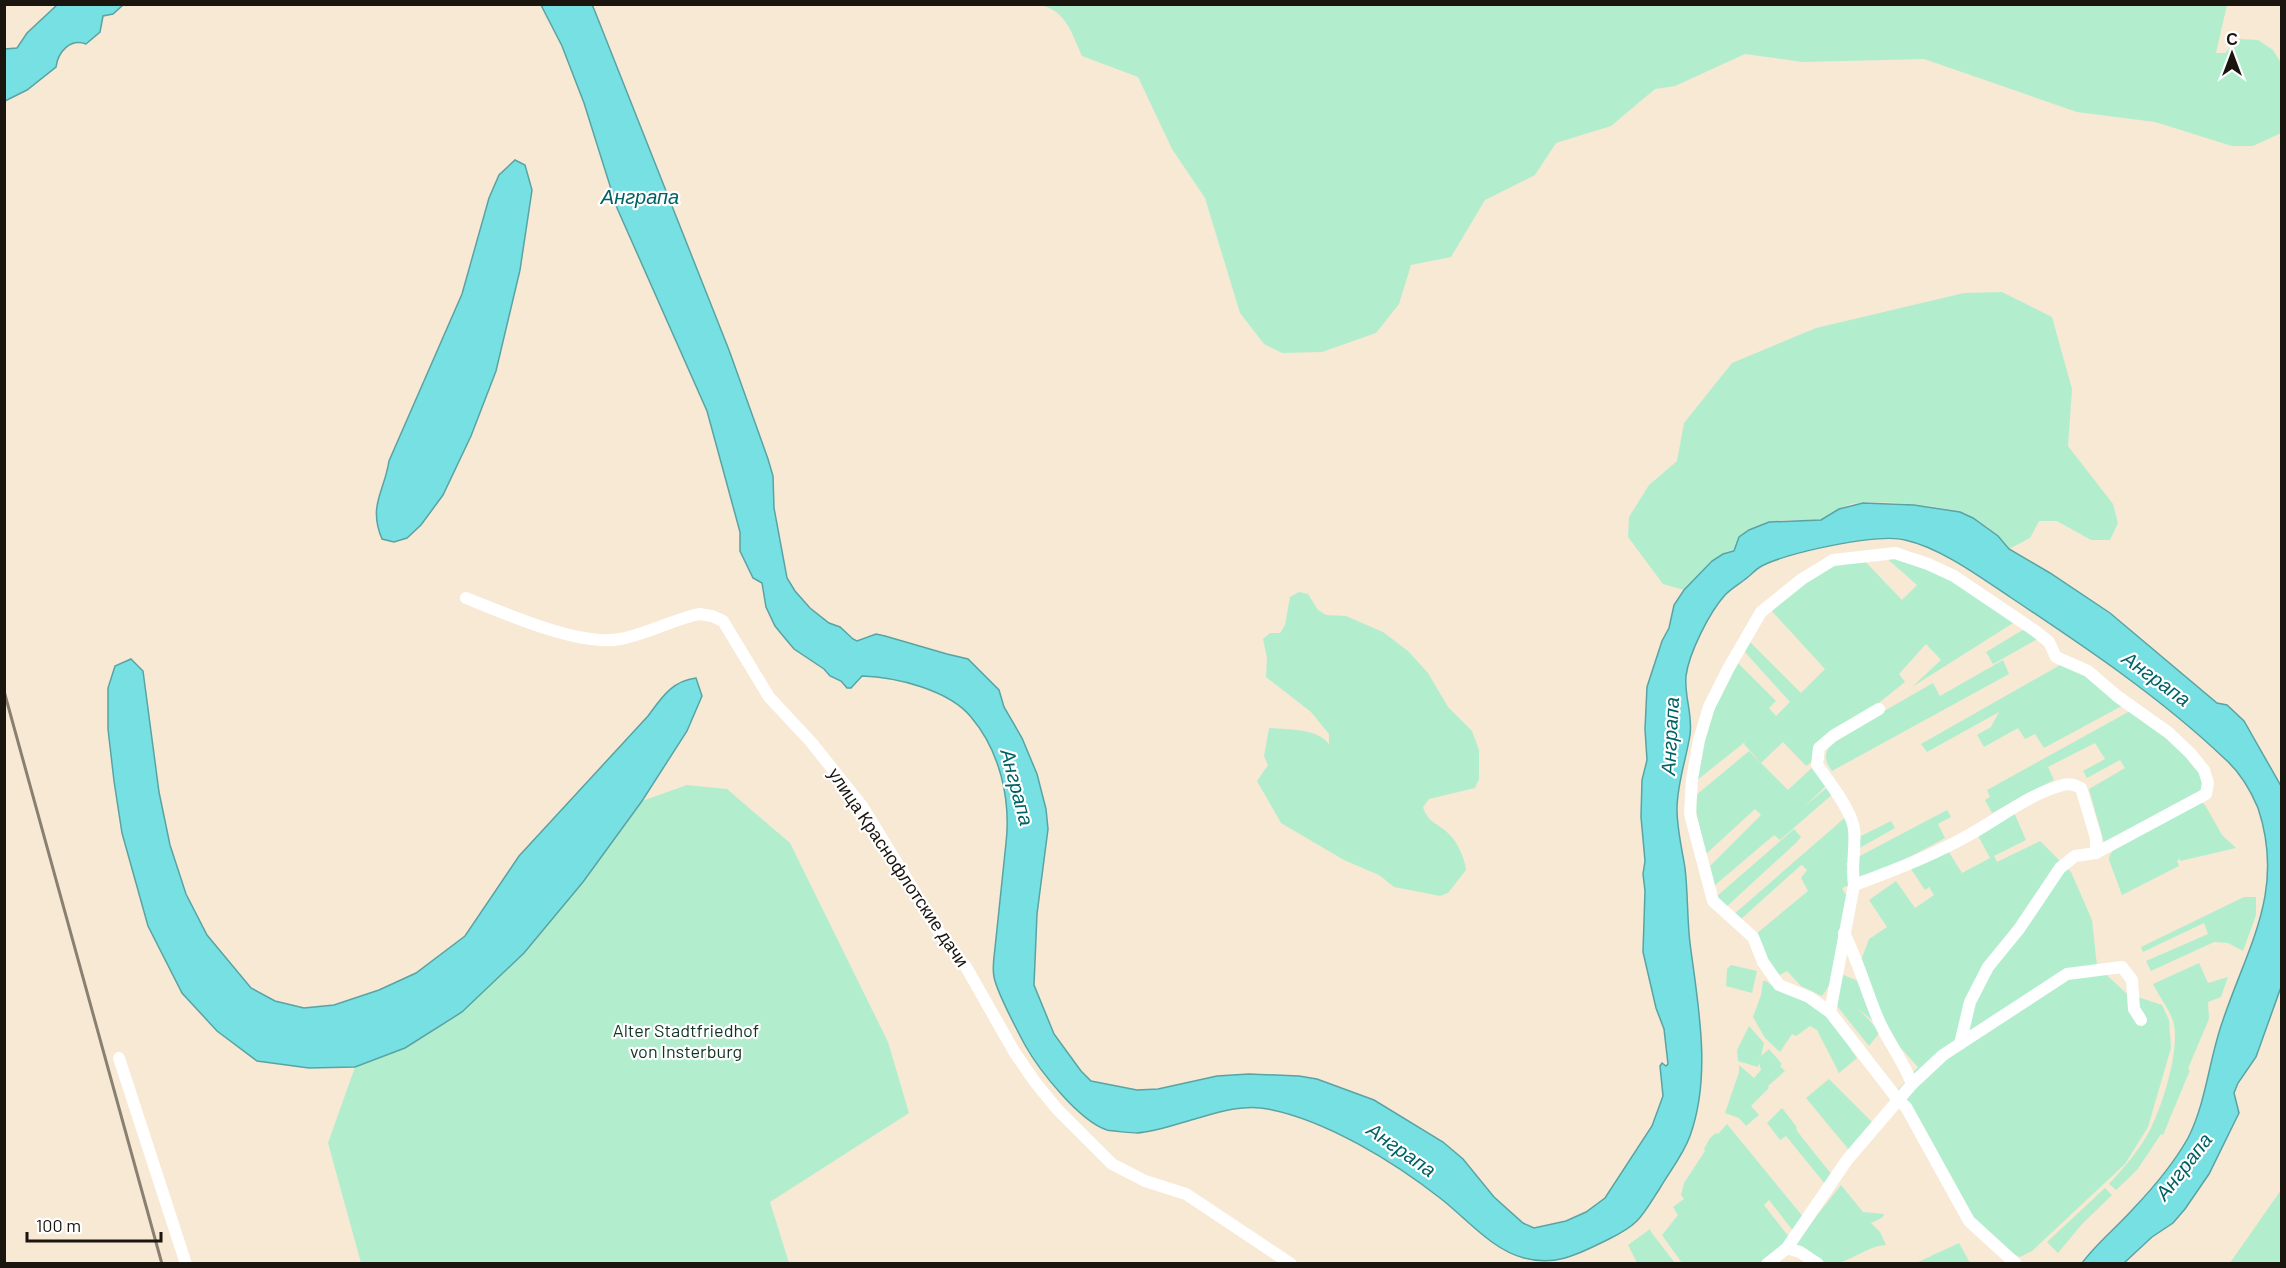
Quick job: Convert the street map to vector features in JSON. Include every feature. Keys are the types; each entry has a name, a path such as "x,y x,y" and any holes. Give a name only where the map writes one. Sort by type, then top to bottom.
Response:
{"street":[{"path":"1960,1044 1970,1002 1988,967 2019,929 2060,868 2075,856 2096,852 2206,794 2208,783 2204,770 2169,733 2116,696 2088,671 2056,657 2049,642 2034,630 1954,576 1895,553 1833,560 1821,566 1761,612 1728,669 1709,707 1699,740 1692,779 1690,814 1713,901 1752,937 1763,962 1779,985 1809,997 1830,1012 1906,1107 1969,1221 2016,1263"},
{"name":"улица Краснофлотские дачи","path":"466,598 553,631 607,641 621,639 699,614 723,621 769,697 811,742 862,807 944,940 966,967 1015,1053 1056,1109 1112,1164 1145,1181 1186,1194 1291,1263"},
{"path":"1830,1012 1854,885 1852,872 1854,827 1838,794 1817,765 1819,748 1833,736 1879,709"},
{"path":"1854,885 1901,868 1958,841 2029,800 2064,784 2073,784 2081,788 2096,838 2096,852"},
{"path":"1844,933 1858,960 1864,986 1880,1022 1905,1064 1912,1084"},
{"path":"1767,1263 1787,1248 1847,1160 1912,1084 1943,1055 2067,974 2122,967 2132,980 2134,1009 2141,1020"},
{"path":"119,1058 186,1263"},
{"path":"1787,1248 1800,1252 1818,1263"}],"green space":[{"path":"1040,5 2227,5 2216,53 2225,53 2240,39 2258,40 2273,50 2281,63 2281,133 2253,146 2232,146 2155,122 2077,112 1924,59 1803,62 1745,54 1675,86 1655,89 1611,126 1556,143 1535,175 1485,200 1451,257 1411,265 1399,304 1376,333 1322,352 1282,353 1264,344 1240,313 1205,198 1172,149 1138,77 1082,56 1067,24 1056,12"},
{"path":"2002,292 2052,317 2072,389 2068,446 2113,504 2118,523 2110,540 2091,540 2057,521 2039,521 2030,538 2009,549 1988,528 1962,513 1907,504 1861,503 1847,505 1818,520 1783,520 1757,527 1739,537 1734,551 1723,554 1712,561 1684,590 1663,584 1628,537 1629,517 1649,485 1677,461 1684,423 1732,363 1816,328 1964,293"},
{"path":"1902,552 2021,618 1912,687 1941,660 1926,644 1899,674 1905,682 1806,766 1783,742 1761,763 1744,744 1745,742 1696,781 1712,714 1738,663 1776,701 1769,708 1776,716 1790,702 1744,651 1749,641 1801,693 1825,669 1769,608 1803,580 1857,553 1902,600 1917,585 1883,555"},
{"path":"1299,592 1308,594 1318,610 1326,615 1346,616 1383,632 1408,651 1428,673 1448,707 1472,731 1479,750 1479,779 1475,788 1429,799 1423,807 1428,817 1453,838 1464,861 1466,870 1448,893 1440,896 1394,887 1379,875 1344,860 1281,823 1257,781 1268,765 1264,756 1269,728 1310,732 1329,744 1329,734 1311,712 1266,677 1267,658 1263,639 1270,633 1280,633 1285,625 1290,597"},
{"path":"2031,625 2043,636 1993,664 1986,652"},
{"path":"2003,660 2009,674 1832,771 1826,754 1837,738 1933,683 1940,696"},
{"path":"2069,660 2131,701 2044,748 2035,734 2025,739 2018,728 1984,747 1977,735 1991,727 1999,712 1927,752 1921,744"},
{"path":"2139,706 2191,753 2206,789 2105,846 2089,789 2125,768 2120,760 2087,778 2083,771 2105,759 2095,743 2048,767 2054,780 1992,813 1985,800 1990,797 1987,790"},
{"path":"1749,751 1788,790 1816,764 1829,783 1804,807 1830,785 1835,792 1780,840 1774,835 1714,886 1710,866 1761,815 1755,809 1706,854 1695,796"},
{"name":"Alter Stadtfriedhof von Insterburg","path":"687,785 727,789 790,843 888,1042 909,1113 770,1202 789,1263 361,1263 328,1143 355,1067 405,1048 524,953 583,882 642,801"},
{"path":"2200,801 2205,805 2222,835 2236,848 2180,861 2180,858 2177,861 2179,866 2122,895 2109,860 2113,850"},
{"path":"1947,810 1951,817 1938,824 1945,838 1882,872 1859,881 1856,858"},
{"path":"2013,810 2026,840 1994,856 1997,862 2040,841 2071,872 2092,920 2097,966 2126,993 2162,1005 2169,1020 2171,1048 2148,1127 2125,1164 2032,1251 2020,1257 1970,1214 1897,1091 1918,1067 1890,1036 1859,1009 1880,1032 1869,1046 1837,1006 1841,974 1858,981 1857,971 1869,939 1887,927 1869,900 1896,881 1915,908 1934,895 1929,887 1925,890 1909,866 1945,846 1962,873 1990,858 1975,830"},
{"path":"1848,815 1851,860 1846,864 1852,884 1842,888 1845,894 1851,891 1838,961 1822,996 1801,986 1787,971 1780,975 1772,969 1756,934 1808,891 1801,878 1807,870 1802,865 1740,920 1733,915"},
{"path":"1891,821 1895,828 1856,850 1859,837"},
{"path":"1794,829 1801,837 1797,842 1725,908 1716,897"},
{"path":"2244,897 2256,897 2256,915 2243,951 2228,943 2214,942 2151,971 2146,961 2208,934 2204,923 2143,952 2141,947"},
{"path":"2199,963 2208,983 2228,977 2221,997 2208,1002 2209,1019 2163,1135 2161,1134 2137,1170 2116,1190 2109,1184 2132,1158 2151,1128 2161,1105 2173,1060 2175,1032 2173,1021 2153,984"},
{"path":"1731,965 1757,971 1752,993 1726,986 1727,969"},
{"path":"1763,981 1778,990 1822,1006 1856,1046 1851,1050 1857,1058 1839,1073 1817,1030 1810,1026 1796,1036 1792,1034 1780,1052 1765,1038 1753,1017 1761,995"},
{"path":"1749,1026 1764,1043 1761,1056 1769,1049 1785,1071 1751,1106 1759,1115 1746,1126 1739,1118 1725,1113 1739,1072 1739,1065 1754,1078 1761,1070 1759,1063 1758,1067 1738,1061 1737,1050"},
{"path":"1829,1079 1875,1125 1849,1150 1806,1098"},
{"path":"1782,1108 1832,1175 1825,1184 1786,1136 1780,1140 1767,1123"},
{"path":"1727,1124 1804,1218 1794,1232 1769,1200 1764,1205 1789,1237 1782,1246 1761,1263 1682,1263 1662,1235 1678,1215 1673,1207 1684,1199 1681,1195 1684,1183 1705,1151 1710,1138 1718,1134"},
{"path":"1841,1185 1863,1212 1884,1214 1883,1217 1871,1223 1880,1232 1886,1245 1870,1249 1847,1260 1831,1264 1822,1263 1795,1243"},
{"path":"2105,1188 2112,1195 2082,1224 2058,1253 2047,1242"},
{"path":"2281,1190 2281,1263 2230,1263"},
{"path":"1650,1229 1675,1263 1637,1263 1628,1245"},
{"path":"1959,1243 1970,1263 1916,1263"}],"water":[{"path":"57,5 123,5 113,14 103,16 100,32 86,44 70,45 59,56 56,67 27,90 5,101 5,49 17,48 27,33"},
{"name":"Анграпа","path":"541,5 592,5 594,9 729,350 768,459 773,476 774,508 787,578 795,591 810,608 857,641 876,634 968,659 999,690 1004,707 1022,738 1037,774 1046,809 1048,829 1037,914 1034,985 1054,1034 1091,1081 1137,1090 1158,1089 1217,1076 1249,1074 1317,1079 1374,1100 1443,1142 1463,1159 1494,1197 1523,1223 1534,1228 1566,1221 1586,1212 1605,1198 1652,1126 1663,1096 1660,1066 1662,1063 1666,1066 1668,1064 1664,1029 1656,1008 1643,952 1645,861 1641,817 1642,780 1647,760 1645,729 1647,687 1662,641 1669,628 1674,605 1684,590 1712,561 1723,554 1734,551 1739,537 1749,530 1769,522 1821,520 1839,509 1863,503 1914,505 1960,512 1973,518 1998,536 2009,549 2110,613 2217,703 2227,705 2244,721 2281,786 2281,987 2256,1057 2238,1083 2234,1093 2239,1113 2209,1174 2185,1209 2173,1223 2152,1237 2124,1263 2082,1263 2163,1175 2194,1125 2218,1037 2252,944 2266,893 2268,866 2266,838 2258,808 2252,794 2231,764 2148,694 2066,635 1960,564 1932,549 1905,540 1875,539 1809,550 1760,567 1728,592 1719,603 1691,656 1686,676 1690,735 1680,781 1677,809 1699,1015 1702,1064 1700,1089 1697,1113 1684,1150 1644,1212 1628,1229 1588,1249 1558,1260 1536,1260 1512,1254 1490,1241 1440,1198 1381,1157 1313,1122 1268,1109 1240,1108 1137,1133 1107,1130 1096,1125 1072,1106 1031,1055 1008,1011 994,977 993,963 1006,843 1007,810 1001,777 989,745 971,717 949,699 906,682 876,677 862,676 851,688 847,688 841,681 830,676 824,669 794,649 775,626 766,607 762,583 753,578 740,551 740,532 707,411 617,208 584,103 562,46"},
{"path":"515,160 525,165 532,190 520,270 496,371 471,436 443,495 421,525 407,538 394,542 382,539 376,517 378,499 389,461 462,294 489,198 499,175"},
{"path":"131,659 143,671 159,792 170,845 186,894 207,935 251,988 275,1001 304,1008 334,1005 379,990 416,973 465,936 519,856 648,716 668,691 680,683 696,678 702,696 687,731 642,801 583,882 524,953 462,1012 405,1048 355,1067 309,1068 257,1061 217,1031 182,993 148,926 122,833 108,729 108,688 115,666"}],"railway":[{"path":"4,691 162,1264"}]}
